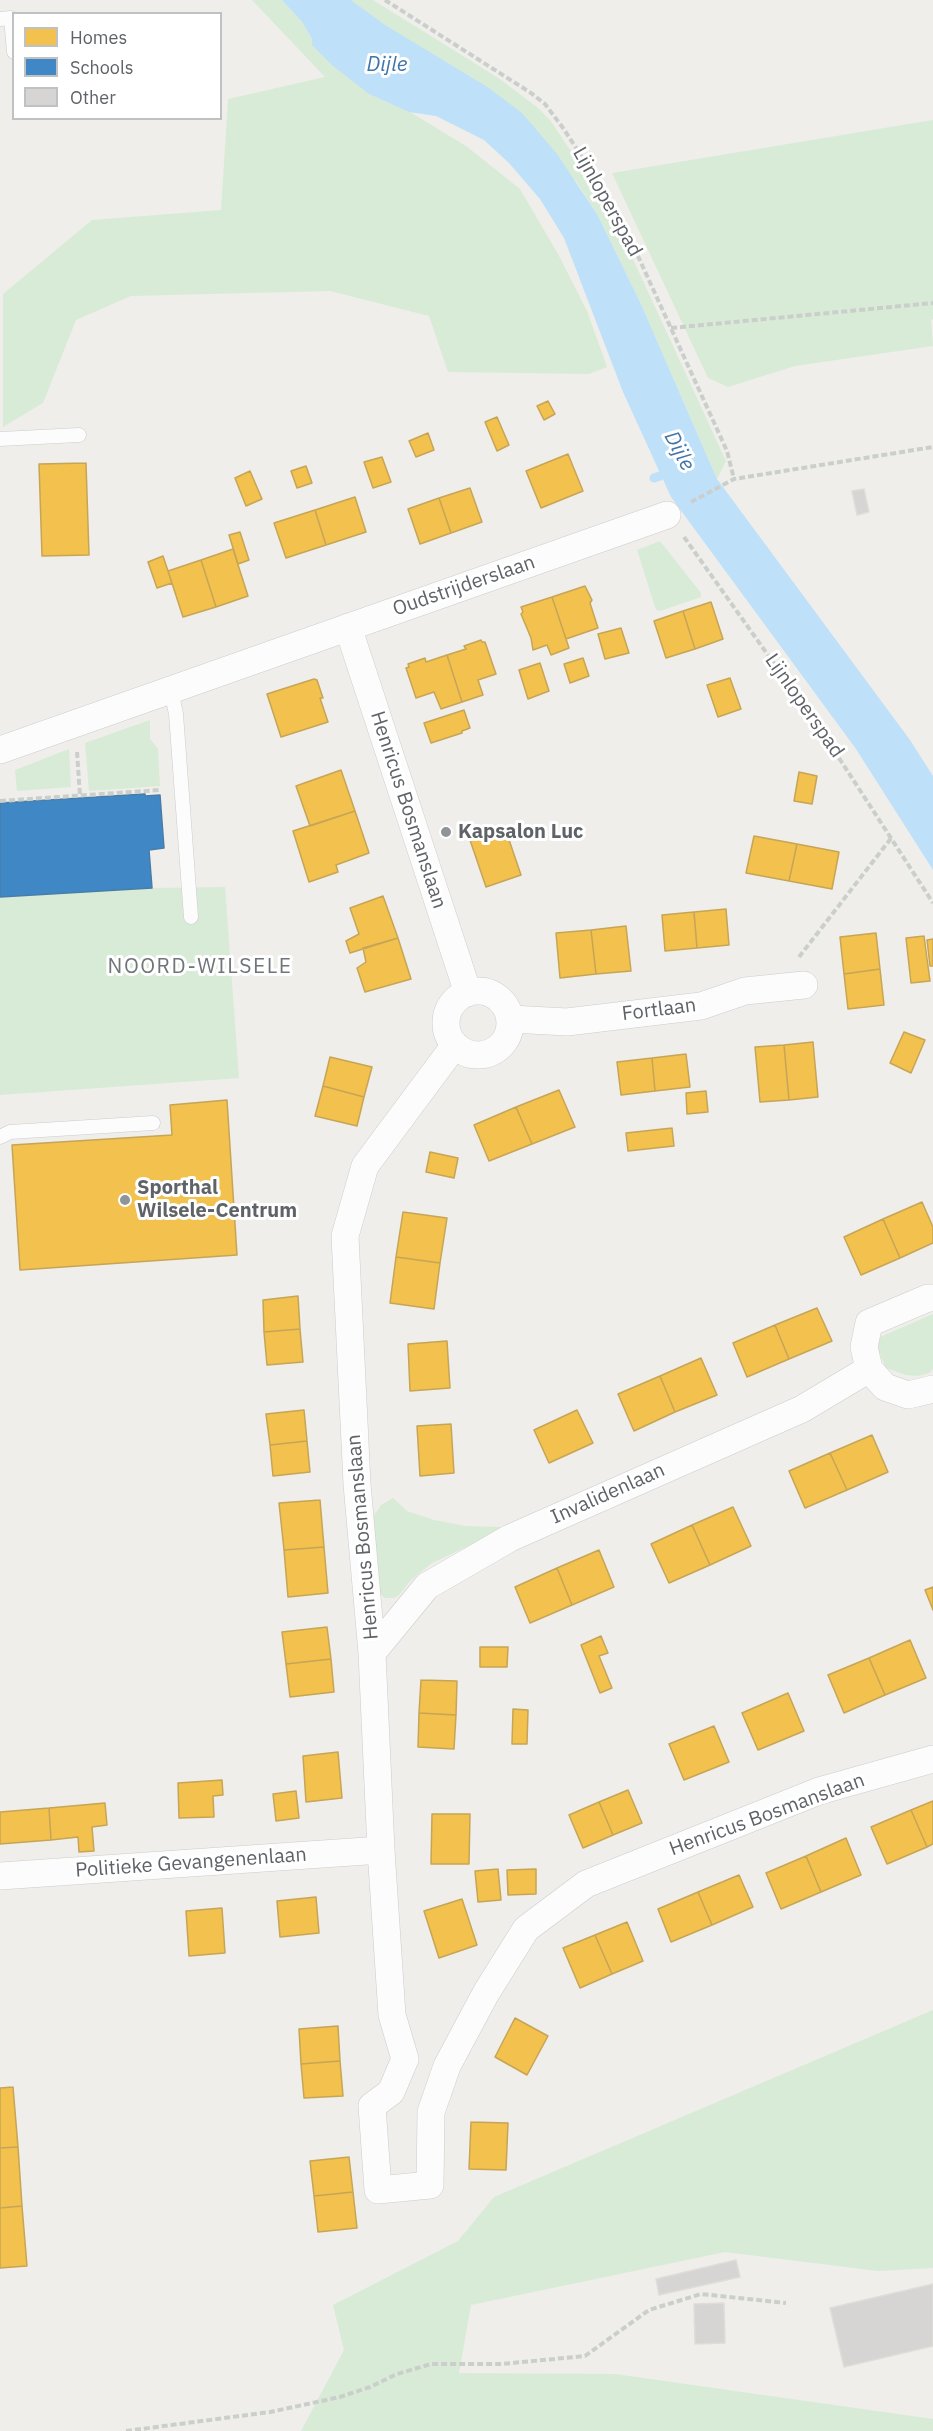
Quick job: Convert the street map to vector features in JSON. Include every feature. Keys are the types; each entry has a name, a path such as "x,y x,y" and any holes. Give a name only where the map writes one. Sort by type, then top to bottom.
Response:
{"street":[{"name":"Oudstrijderslaan","path":"0,750 667,515"},
{"name":"Henricus Bosmanslaan","path":"348,627 468,993"},
{"name":"Fortlaan","path":"511,1019 567,1022 701,1006 745,991 794,986"},
{"path":"468,993 488,993 498,998 505,1005 511,1019 502,1044 494,1051 473,1054 455,1045 446,1026 451,1006 468,993"},
{"name":"Henricus Bosmanslaan","path":"455,1045 365,1166 345,1236 357,1484 372,1653 381,1850 392,2015 405,2059 391,2092 372,2106 378,2190 430,2185 431,2112 447,2066 486,1993 526,1929 586,1884 819,1791 933,1759"},
{"path":"932,1390 908,1395 885,1387 869,1369 864,1347 869,1323 928,1298 933,1298"},
{"name":"Invalidenlaan","path":"372,1653 427,1586 510,1538 802,1409 869,1369"},
{"name":"Politieke Gevangenenlaan","path":"0,1876 381,1850"},
{"path":"405,2059 447,2066"}],"lane":[{"path":"0,19 11,18 12,29"},
{"path":"0,439 80,435"},
{"path":"171,690 176,714 190,917"},
{"path":"0,1137 10,1132 153,1123"}],"path":[{"name":"Lijnloperspad","path":"385,0 545,104 584,157 609,198 671,328 727,451 734,479"},
{"path":"671,328 933,303"},
{"path":"667,515 734,479 933,447"},
{"name":"Lijnloperspad","path":"667,515 818,724 933,903"},
{"path":"75,724 80,796"},
{"path":"0,801 182,789"},
{"path":"794,986 795,962 892,837"},
{"path":"126,2431 270,2412 340,2397 370,2387 396,2374 431,2364 502,2364 585,2356 648,2310 702,2294 786,2303"}],"green space":[{"path":"252,0 282,0 302,22 312,39 369,94 410,112 466,146 520,189 558,254 587,311 607,367 589,374 448,372 429,316 330,291 131,296 76,320 43,403 3,427 3,294 92,220 221,210 228,99 325,77"},
{"path":"351,0 373,0 500,79 550,120 597,190 620,231 726,461 717,479 641,304 597,214 576,181"},
{"path":"933,120 933,319 931,320 933,346 795,366 728,387 708,378 612,173"},
{"path":"660,541 701,593 701,597 660,611 656,610 637,550"},
{"path":"150,720 150,739 158,749 160,786 89,791 85,743"},
{"path":"69,749 71,787 17,791 15,770"},
{"path":"225,887 239,1078 0,1095 0,897 152,888"},
{"path":"933,1314 933,1369 929,1373 918,1376 906,1375 886,1368 878,1349 880,1337"},
{"path":"393,1498 407,1511 434,1520 466,1526 502,1527 503,1530 432,1563 411,1580 399,1595 394,1598 385,1598 378,1592 372,1524 373,1517 381,1505"},
{"path":"933,2010 933,2268 878,2271 725,2252 471,2305 459,2373 615,2374 933,2419 933,2431 301,2431 344,2350 333,2305 458,2241 494,2197"}],"water":[{"name":"Dijle","path":"282,0 351,0 385,25 489,88 522,113 557,154 597,214 641,304 717,479 910,740 933,776 933,870 856,749 671,497 623,392 564,238 540,199 509,163 484,140 436,116 409,112 369,94 332,65 312,45 312,39 302,22"}],"building: Homes":[{"path":"548,401 555,414 544,420 537,406"},
{"path":"497,417 509,445 497,451 485,422"},
{"path":"428,433 434,450 416,457 409,441"},
{"path":"568,454 583,491 541,508 526,471"},
{"path":"382,457 391,482 373,488 364,462"},
{"path":"86,463 89,555 42,556 39,464"},
{"path":"306,466 312,483 297,488 291,471"},
{"path":"250,471 262,499 246,506 235,478"},
{"path":"470,488 482,522 451,533 439,498"},
{"path":"355,497 366,532 326,545 315,510"},
{"path":"439,498 451,533 420,544 408,509"},
{"path":"315,510 326,545 286,558 274,523"},
{"path":"240,532 249,560 238,564 229,535"},
{"path":"233,549 248,596 216,607 201,560"},
{"path":"163,556 172,583 157,588 148,562"},
{"path":"201,560 216,607 183,617 168,571"},
{"path":"585,586 592,600 590,603 598,628 566,639 552,597"},
{"path":"552,597 569,648 551,655 547,645 533,650 531,638 521,614 523,612 521,607"},
{"path":"711,602 723,639 695,649 683,611"},
{"path":"683,611 695,649 666,658 654,621"},
{"path":"621,628 629,653 605,659 598,634"},
{"path":"481,640 485,642 496,674 478,680 483,695 462,702 447,655 466,649 464,646"},
{"path":"447,655 462,702 441,709 434,692 416,698 406,668 409,667 408,664 425,658 426,662"},
{"path":"583,658 589,676 570,683 564,664"},
{"path":"540,663 549,691 528,699 519,670"},
{"path":"730,678 741,709 718,717 707,685"},
{"path":"317,680 323,698 320,698 328,722 281,737 267,694"},
{"path":"464,710 470,728 431,743 424,723"},
{"path":"341,770 355,811 310,826 296,786"},
{"path":"799,772 817,776 812,804 794,801"},
{"path":"355,811 369,853 336,865 338,872 309,882 293,831"},
{"path":"505,828 521,875 486,887 470,840"},
{"path":"754,836 797,844 789,881 746,873"},
{"path":"797,844 839,852 832,889 789,881"},
{"path":"383,896 398,938 350,953 346,941 359,934 350,908"},
{"path":"726,909 729,945 697,948 694,912"},
{"path":"694,912 697,948 665,951 662,915"},
{"path":"626,926 631,971 596,974 591,930"},
{"path":"591,930 596,974 560,978 556,933"},
{"path":"876,933 880,969 844,974 840,937"},
{"path":"924,936 930,981 911,983 906,938"},
{"path":"398,938 411,979 365,992 357,968 366,962 363,948"},
{"path":"933,939 933,966 930,966 927,940"},
{"path":"880,969 884,1005 848,1009 844,974"},
{"path":"904,1032 925,1040 911,1073 890,1063"},
{"path":"813,1042 818,1097 789,1100 784,1045"},
{"path":"784,1045 789,1100 760,1102 755,1047"},
{"path":"686,1054 690,1087 655,1091 652,1058"},
{"path":"330,1057 372,1067 364,1097 323,1086"},
{"path":"652,1058 655,1091 621,1095 617,1062"},
{"path":"323,1086 364,1097 357,1126 315,1116"},
{"path":"559,1090 575,1127 532,1144 516,1107"},
{"path":"706,1091 708,1112 687,1114 686,1093"},
{"name":"Sporthal Wilsele-Centrum","path":"227,1100 237,1255 20,1270 12,1145 172,1135 170,1105"},
{"path":"516,1107 532,1144 489,1161 474,1125"},
{"path":"672,1128 674,1146 628,1151 626,1133"},
{"path":"430,1152 458,1158 454,1178 426,1172"},
{"path":"922,1202 933,1227 933,1243 900,1258 883,1219"},
{"path":"403,1212 447,1218 440,1263 396,1257"},
{"path":"883,1219 900,1258 861,1275 844,1237"},
{"path":"396,1257 440,1263 434,1309 390,1303"},
{"path":"298,1296 300,1329 264,1332 263,1300"},
{"path":"817,1308 832,1341 789,1359 775,1325"},
{"path":"775,1325 789,1359 747,1377 733,1343"},
{"path":"300,1329 303,1362 267,1365 264,1332"},
{"path":"447,1341 450,1388 410,1391 408,1344"},
{"path":"701,1358 717,1395 675,1412 660,1376"},
{"path":"660,1376 675,1412 634,1431 618,1394"},
{"path":"304,1410 307,1441 270,1445 266,1414"},
{"path":"577,1410 593,1443 549,1463 534,1430"},
{"path":"451,1424 454,1473 420,1476 417,1426"},
{"path":"872,1435 888,1472 847,1490 830,1453"},
{"path":"307,1441 310,1472 273,1476 270,1445"},
{"path":"830,1453 847,1490 805,1508 789,1471"},
{"path":"320,1500 324,1547 284,1550 279,1503"},
{"path":"733,1507 751,1546 710,1565 692,1525"},
{"path":"692,1525 710,1565 669,1583 651,1544"},
{"path":"324,1547 328,1593 288,1597 284,1550"},
{"path":"599,1550 614,1587 572,1605 557,1568"},
{"path":"557,1568 572,1605 530,1623 515,1587"},
{"path":"933,1587 933,1610 925,1590"},
{"path":"327,1627 331,1659 286,1664 282,1632"},
{"path":"601,1636 608,1653 599,1656 612,1688 600,1693 581,1645"},
{"path":"910,1640 926,1678 885,1695 869,1658"},
{"path":"480,1647 508,1647 507,1667 480,1667"},
{"path":"869,1658 885,1695 844,1713 828,1675"},
{"path":"331,1659 334,1692 290,1697 286,1664"},
{"path":"421,1680 457,1681 456,1715 419,1713"},
{"path":"788,1693 804,1731 758,1750 742,1713"},
{"path":"513,1709 528,1710 527,1744 512,1744"},
{"path":"419,1713 456,1715 454,1749 418,1747"},
{"path":"714,1726 729,1762 684,1780 669,1744"},
{"path":"338,1752 342,1798 306,1802 303,1756"},
{"path":"222,1780 223,1795 213,1796 214,1817 179,1818 178,1783"},
{"path":"628,1790 642,1823 613,1835 599,1802"},
{"path":"296,1791 299,1818 276,1821 273,1794"},
{"path":"933,1801 933,1844 927,1847 911,1810"},
{"path":"599,1802 613,1835 583,1848 569,1815"},
{"path":"105,1803 107,1825 92,1827 94,1851 79,1852 78,1837 51,1840 49,1808"},
{"path":"49,1808 51,1840 0,1844 0,1812"},
{"path":"911,1810 927,1847 887,1864 871,1827"},
{"path":"432,1814 470,1814 469,1864 431,1864"},
{"path":"846,1838 861,1875 821,1892 806,1856"},
{"path":"806,1856 821,1892 781,1909 766,1873"},
{"path":"498,1869 501,1900 478,1902 475,1871"},
{"path":"536,1869 536,1894 508,1895 507,1870"},
{"path":"739,1875 753,1907 712,1925 698,1892"},
{"path":"698,1892 712,1925 671,1942 658,1909"},
{"path":"316,1897 319,1933 280,1937 277,1901"},
{"path":"462,1899 477,1945 439,1958 424,1911"},
{"path":"222,1908 225,1953 189,1956 186,1911"},
{"path":"627,1922 643,1961 612,1974 595,1935"},
{"path":"595,1935 612,1974 580,1988 563,1948"},
{"path":"515,2018 548,2036 527,2075 495,2057"},
{"path":"338,2026 340,2061 301,2064 299,2029"},
{"path":"340,2061 343,2096 304,2098 301,2064"},
{"path":"13,2087 18,2147 0,2148 0,2088"},
{"path":"471,2122 508,2123 506,2170 469,2169"},
{"path":"18,2147 22,2206 0,2208 0,2148"},
{"path":"349,2157 353,2192 314,2196 310,2161"},
{"path":"353,2192 357,2228 318,2232 314,2196"},
{"path":"22,2206 27,2266 0,2268 0,2208"}],"building: Schools":[{"path":"145,794 145,796 160,795 164,848 149,850 152,888 0,897 0,803"}],"building: Other":[{"path":"864,489 869,512 857,515 852,491"},
{"path":"736,2260 740,2277 659,2295 656,2279"},
{"path":"933,2284 933,2346 844,2367 830,2308"},
{"path":"724,2303 725,2343 695,2344 694,2304"}],"waterway":[{"path":"654,478 672,472"}],"place":[{"name":"Kapsalon Luc","path":"446,832"},
{"name":"Sporthal Wilsele-Centrum","path":"125,1200"}],"district":[{"name":"NOORD-WILSELE","path":"200,967"}]}
